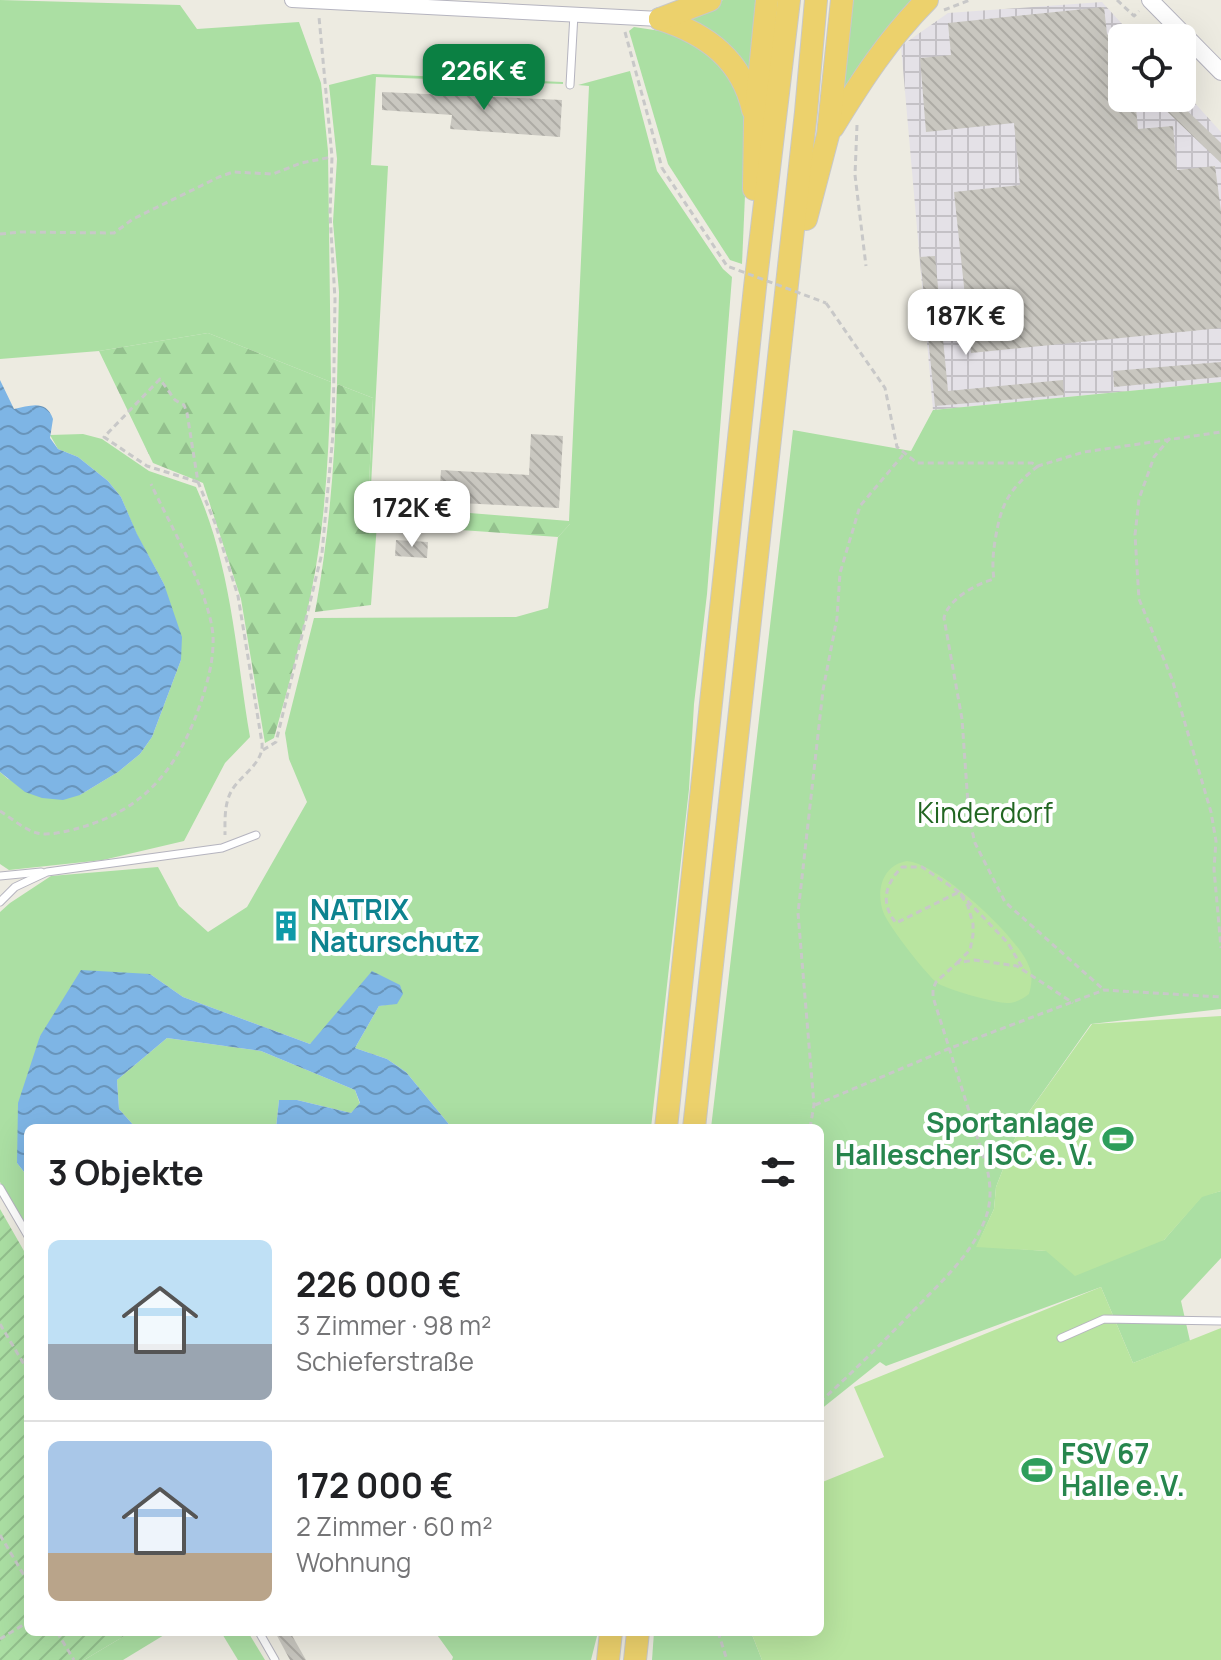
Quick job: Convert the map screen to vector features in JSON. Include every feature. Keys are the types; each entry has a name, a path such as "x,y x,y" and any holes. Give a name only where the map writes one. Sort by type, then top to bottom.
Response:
{"highway":[{"path":"660,19 710,0"},
{"path":"758,258 754,194 755,121 767,0"},
{"path":"666,1124 758,258 789,0"},
{"path":"694,1124 816,0"},
{"path":"784,302 796,267 828,135 842,0"},
{"path":"828,135 859,84 899,29 930,7"},
{"path":"660,19 693,31 729,58 745,85 755,121"},
{"path":"608,1660 611,1636"},
{"path":"635,1660 638,1636"}],"street":[{"path":"292,0 540,6 574,14 660,19"},
{"path":"1146,4 1221,72"}],"lane":[{"path":"570,85 574,14"},
{"path":"0,876 225,847 256,835"},
{"path":"0,902 15,887 47,872"},
{"path":"0,1188 24,1229"},
{"path":"1061,1338 1104,1319 1221,1321"},
{"path":"261,1636 275,1660"}],"path":[{"path":"930,7 970,0"},
{"path":"1117,0 1134,16 1146,4"},
{"path":"225,847 228,802 232,790 263,750 276,742 322,553 333,434 335,299 330,214 332,157 317,1"},
{"path":"626,17 625,33 662,168 727,266 826,303 885,388 894,440 903,455 917,463 1032,463 1038,466"},
{"path":"857,125 855,175 866,266"},
{"path":"0,234 114,233 133,219 233,172 273,174 301,163 332,157"},
{"path":"198,482 147,466 104,437 160,379 175,400 184,405 198,482 215,523 238,596 263,750"},
{"path":"1104,990 1005,902 975,843 969,818 962,719 944,618 946,610 964,595 994,579 992,565 1002,506 1010,492 1038,466 1084,452 1221,432"},
{"path":"1170,438 1154,457 1139,499 1135,535 1139,599 1172,679 1211,812 1216,841 1214,869 1221,948"},
{"path":"811,1124 814,1105 798,913 823,690 837,618 840,573 860,506 903,455"},
{"path":"0,811 37,833 89,825 106,819 137,800 163,777 184,747 209,673 211,625 203,595 151,484"},
{"path":"959,892 896,923 885,901 889,880 902,867 922,867 959,892 1008,943 1024,970"},
{"path":"824,1398 862,1364 954,1269 984,1222 991,1184 948,1049 933,989 936,982 970,950 973,935 968,906 959,892"},
{"path":"957,963 975,960 1017,966 1073,1003"},
{"path":"814,1105 948,1049 1104,990 1221,997"},
{"path":"0,1324 24,1364"},
{"path":"0,1535 24,1575"},
{"path":"0,1639 24,1624"},
{"path":"59,1636 74,1660"},
{"path":"719,1636 727,1660"}],"shaded area":[{"path":"1102,2 1122,24 1108,24 1108,112 1196,112 1196,104 1221,132 1221,382 933,410 901,46 948,13"}],"green space":[{"path":"0,0 180,5 197,29 299,22 321,83 328,151 331,382 208,333 99,351 0,359"},
{"path":"723,0 762,0 753,81 681,20"},
{"path":"848,0 918,0 838,101"},
{"path":"634,27 681,34 732,72 748,126 742,264 730,260 668,164 629,31"},
{"path":"630,71 657,171 723,269 732,277 689,789 651,1124 449,1124 406,1072 387,1059 355,1048 379,1006 397,1003 400,985 310,1044 183,997 150,974 40,1036 17,1163 24,1172 24,1223 0,1182 0,912 51,876 158,867 179,906 208,932 247,907 307,802 289,759 285,733 314,618 516,617 548,608 558,537 570,524 368,507 373,398 337,384 339,292 333,222 337,159 329,85 373,74 563,82 376,77 371,165 388,166 370,505 569,521 589,86 578,85"},
{"path":"208,333 331,382 326,486 311,596 274,738 265,743 241,599 203,483 153,463 99,351"},
{"name":"Kinderdorf","path":"1221,382 1221,1009 1091,1024 1021,1123 996,1187 994,1209 977,1246 1046,1251 1164,1240 1202,1196 1221,1191 1221,1258 1181,1301 1190,1341 1133,1363 1101,1287 886,1366 880,1362 824,1407 824,1124 711,1124 793,430 911,451 933,410"},
{"path":"337,384 373,398 368,507 571,523 558,537 377,524 371,605 315,612 330,498"},
{"path":"83,434 102,439 149,471 196,487 225,578 250,737 225,763 184,841 103,860 9,870 0,864 0,772 8,779 80,795 118,772 140,754 152,737 181,660 164,584 137,535 121,497 108,481 78,457 58,449 50,435"},
{"path":"907,861 938,874 956,887 1009,936 1030,968 1032,979 1029,994 1010,1003 1001,1002 949,988 930,976 893,929 881,906 881,889 886,874"},
{"name":"Sportanlage Hallescher ISC e. V.","path":"1221,1016 1221,1191 1202,1197 1164,1240 1075,1276 1046,1251 976,1247 994,1209 996,1187 1021,1123 1092,1024"},
{"path":"167,1038 261,1051 355,1090 360,1104 351,1113 297,1100 279,1100 276,1124 132,1124 119,1109 117,1080"},
{"path":"0,1209 24,1251 24,1636 124,1636 84,1660 0,1660"},
{"name":"FSV 67 Halle e.V.","path":"1101,1287 1133,1363 1221,1328 1221,1660 762,1660 753,1636 824,1636 824,1481 884,1457 854,1387"},
{"path":"124,1636 162,1636 123,1660 84,1660"},
{"path":"223,1636 250,1636 265,1660 238,1660"},
{"path":"438,1636 597,1636 591,1660 452,1660"},
{"path":"654,1636 753,1636 762,1660 652,1660"}],"water":[{"path":"0,380 14,409 37,405 46,409 53,419 50,438 58,449 78,457 108,481 121,497 164,584 182,637 181,660 152,737 140,754 118,772 80,795 63,800 25,792 0,772"},
{"path":"81,970 150,974 183,997 310,1044 372,971 400,985 403,994 397,1004 379,1006 355,1048 387,1059 406,1072 449,1124 276,1124 279,1100 297,1100 351,1113 360,1103 355,1090 261,1051 167,1038 117,1080 119,1109 132,1124 24,1124 24,1172 17,1163 18,1103 40,1036"}],"building":[{"path":"1104,7 1108,35 1108,112 1136,112 1138,129 1173,126 1177,170 1215,166 1221,211 1221,328 971,353 954,192 1020,185 1014,123 926,132 920,58 951,55 948,23"},
{"path":"382,92 562,100 560,137 450,129 452,115 382,110"},
{"path":"1168,112 1189,112 1221,143 1221,163"},
{"path":"935,256 948,391 1063,380 1064,395 935,406 920,257"},
{"path":"1221,362 1221,377 1114,387 1113,371"},
{"path":"531,434 563,436 559,508 439,502 441,470 529,475"},
{"path":"396,540 428,542 427,558 395,556"},
{"path":"277,1636 292,1636 306,1660 290,1660"}],"place":[{"name":"NATRIX Naturschutz","path":"286,926"},
{"name":"Sportanlage Hallescher ISC e. V.","path":"1118,1139"},
{"name":"FSV 67 Halle e.V.","path":"1037,1470"}]}
